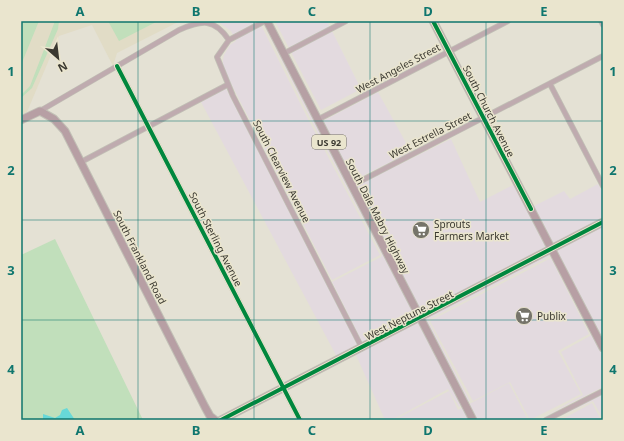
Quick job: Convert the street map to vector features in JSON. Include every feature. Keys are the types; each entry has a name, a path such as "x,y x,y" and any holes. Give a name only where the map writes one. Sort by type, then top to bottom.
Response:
{"main road":[{"name":"South Dale Mabry Highway","path":"266,21 473,420"}],"street":[{"name":"South Clearview Avenue","path":"266,21 229,40 217,57 227,84 362,348"},
{"path":"283,54 346,21"},
{"name":"South Church Avenue","path":"433,21 603,348"},
{"name":"West Angeles Street","path":"317,120 508,21"},
{"path":"601,21 603,25"},
{"path":"21,120 40,111 180,30 194,24 204,22 214,24 224,32 229,40"},
{"name":"West Estrella Street","path":"351,186 603,56"},
{"name":"South Sterling Avenue","path":"118,66 300,420"},
{"path":"81,162 227,84"},
{"path":"550,84 603,186"},
{"name":"South Frankland Road","path":"40,111 54,119 65,131 207,411 215,420"},
{"name":"West Neptune Street","path":"221,420 603,222"},
{"path":"546,420 603,391"}],"shaded area":[{"path":"21,21 180,21 117,53 113,66 92,25 59,36 27,112 21,115"},
{"path":"217,21 259,21 308,119 380,255 332,280 222,66 224,55 230,45 236,41 231,31"},
{"path":"275,21 327,21 361,89 321,110"},
{"path":"265,24 416,317 363,344 332,282 381,257 382,255 310,118 264,25"},
{"path":"226,88 359,346 337,357 201,102"},
{"path":"378,92 411,152 352,181 321,122"},
{"path":"451,139 480,202 515,184 548,248 421,314 355,186"},
{"path":"598,184 603,193 603,219 552,246 532,207 564,191 570,199"},
{"path":"603,225 603,342 555,251"},
{"path":"551,253 603,353 603,387 538,420 583,395 561,352 590,336 591,334 551,256 428,320 470,401 467,403 423,319"},
{"path":"551,258 589,334 558,351 581,394 530,420 510,382 473,401 430,321"},
{"path":"419,322 462,405 459,407 448,389 392,420 385,420 356,355 352,356"},
{"path":"509,383 528,420 394,420 449,391 458,410"},
{"path":"603,394 603,419 593,401 552,420"},
{"path":"592,403 601,420 561,420"}],"green space":[{"path":"21,21 39,21 21,65"},
{"path":"55,21 59,21 58,29 32,88 21,98 21,95 30,86"},
{"path":"108,21 158,21 119,41"},
{"path":"55,239 143,420 21,420 21,255"}],"water":[{"path":"67,408 75,420 43,420 43,414 55,418 60,415 62,410"}],"cycle path":[{"path":"433,21 531,209"},
{"path":"117,66 300,420"},
{"path":"221,420 603,222"}],"place":[{"name":"Sprouts Farmers Market","path":"421,230"},
{"name":"Publix","path":"524,316"}]}
